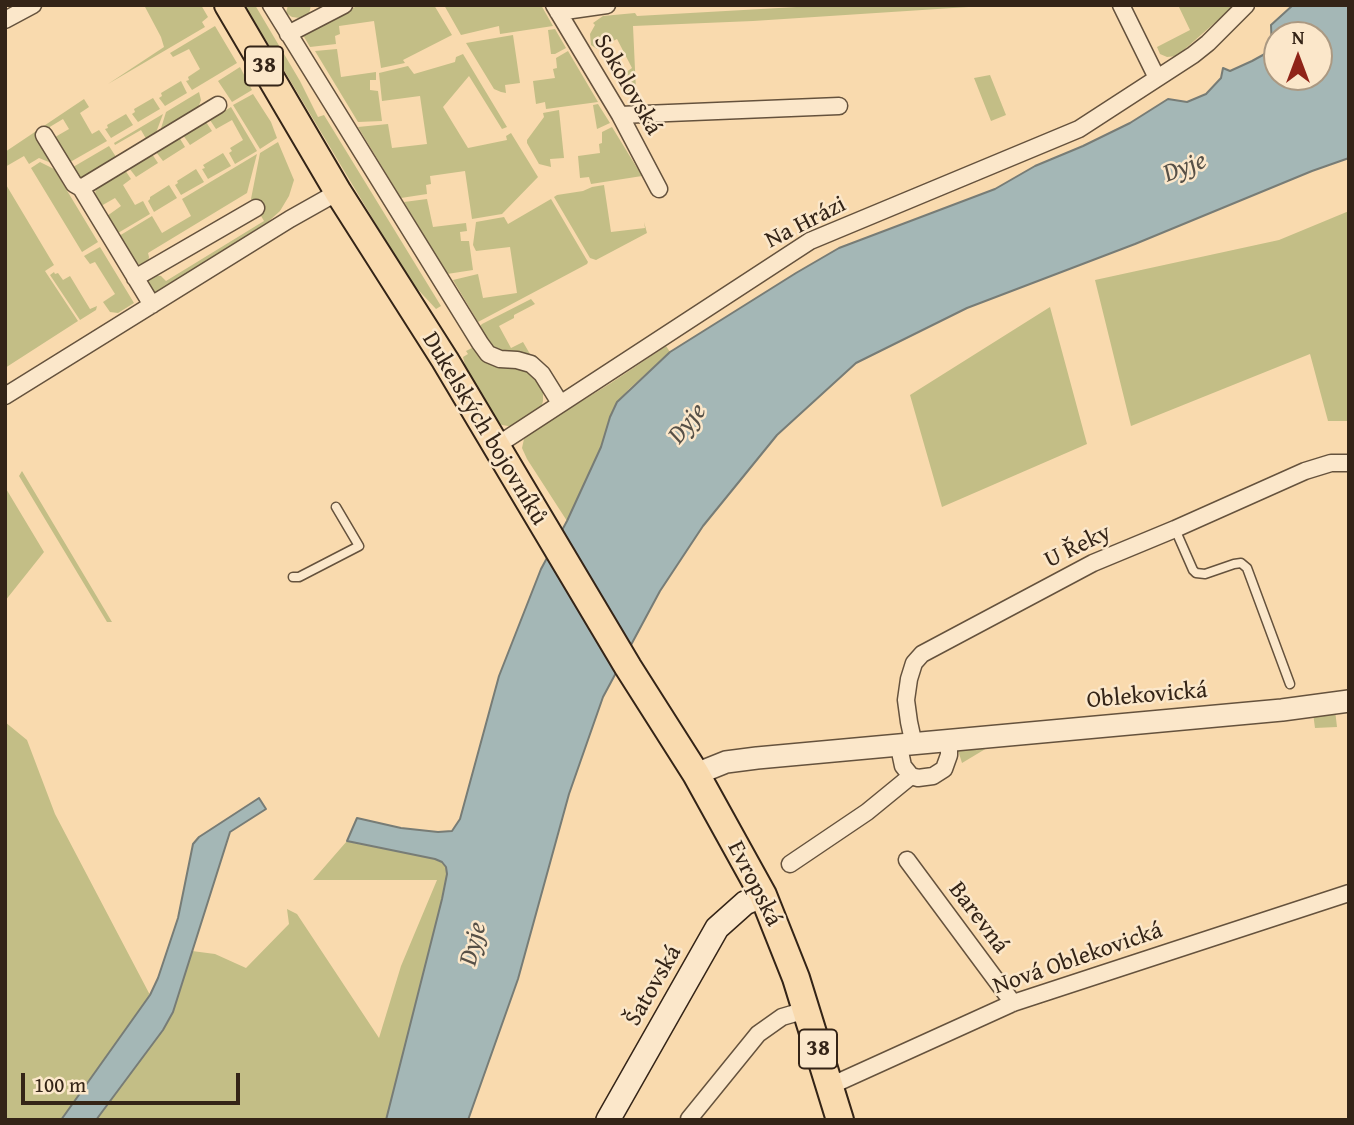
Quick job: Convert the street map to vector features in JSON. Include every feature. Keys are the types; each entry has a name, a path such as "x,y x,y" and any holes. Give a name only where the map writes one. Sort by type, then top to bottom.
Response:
{"main road":[{"name":"Dukelských bojovníků","path":"228,5 338,192 445,360 628,667"},
{"name":"Evropská","path":"628,667 696,774 763,895 792,966 840,1120"},
{"name":"Šatovská","path":"608,1120 717,928 745,903 763,895"}],"street":[{"path":"5,20 33,5"},
{"name":"Dukelských bojovníků","path":"271,5 480,343 488,354 530,364 542,374 560,403"},
{"path":"288,34 344,5"},
{"path":"556,9 607,5"},
{"path":"1121,5 1157,78"},
{"name":"Na Hrázi","path":"496,446 810,242 1079,128 1179,65 1208,43 1246,5"},
{"name":"Sokolovská","path":"556,9 620,116 659,189"},
{"path":"81,188 218,104"},
{"path":"620,116 839,106"},
{"path":"44,135 74,184 81,188 152,305"},
{"path":"5,396 338,192"},
{"path":"135,278 256,208"},
{"name":"U Řeky","path":"907,746 909,722 906,700 909,679 922,654 1093,563 1305,471 1331,463 1349,463"},
{"name":"Oblekovická","path":"696,774 726,762 1268,712 1349,701"},
{"path":"907,746 903,766 911,776 918,778 933,776 944,769 949,755 949,741"},
{"path":"790,864 867,812 911,776"},
{"name":"Barevná","path":"907,860 1013,1003"},
{"name":"Nová Oblekovická","path":"830,1086 1013,1003 1349,893"},
{"path":"689,1119 758,1034 782,1017 806,1010"}],"lane":[{"path":"293,577 299,577 359,546 336,507"},
{"path":"1175,529 1196,573 1205,574 1241,563 1247,568 1290,684"}],"shaded area":[{"path":"144,5 201,5 208,17 202,22 205,27 108,84 164,47"},
{"path":"245,5 255,5 318,117 324,115 441,306 436,309 410,281"},
{"path":"288,5 311,5 308,19 292,17 286,13"},
{"path":"359,5 434,5 452,35 403,60 405,63 381,68 374,21 339,26 340,34 335,36 336,44 310,47 303,35"},
{"path":"444,5 541,5 553,26 500,34 499,26 461,35"},
{"path":"832,5 999,5 633,26 636,91 627,91 619,77 632,68 617,39 597,49 591,45 590,34 595,25 593,23 603,16"},
{"path":"1178,5 1235,5 1177,56 1167,57 1160,54 1157,47 1190,30"},
{"path":"215,26 237,63 192,90 186,81 200,69 189,49 173,57 170,53"},
{"path":"555,29 566,48 551,54 548,30"},
{"path":"513,35 520,83 505,85 506,93 494,89 466,43"},
{"path":"337,49 341,77 376,72 376,80 370,80 370,90 378,91 382,121 358,122 315,51"},
{"path":"568,51 598,102 546,109 545,102 536,104 533,81 555,78 553,69 557,68 556,58"},
{"path":"463,54 507,127 502,129 469,76 443,107 468,148 507,140 506,136 511,133 538,177 502,214 472,219 465,171 430,176 431,184 426,185 427,194 401,198 358,127 388,124 392,148 427,144 420,96 382,101 379,73 408,66 414,74 455,62 456,57"},
{"path":"240,67 252,90 232,102 218,81"},
{"path":"990,75 1006,115 991,121 974,78"},
{"path":"181,81 187,93 165,106 159,98 161,93"},
{"path":"199,92 201,100 198,108 159,135 166,112"},
{"path":"253,94 271,122 277,138 260,149 233,105"},
{"path":"153,98 160,109 138,122 132,114 134,109"},
{"path":"84,99 89,107 80,113 92,134 99,130 107,141 65,165 50,140 69,129 63,119 38,134 56,165 39,158 29,164 24,156 5,167 5,152"},
{"path":"598,104 610,123 597,129 593,105"},
{"path":"231,107 257,151 235,164 229,153 232,151 230,148 243,140 232,120 216,129 210,120"},
{"path":"559,110 564,158 550,159 551,167 539,164 527,140 544,117 543,113"},
{"path":"126,114 133,125 111,138 105,129 108,128 107,125"},
{"path":"163,114 154,138 148,142 141,130 115,145 114,143"},
{"path":"206,122 212,131 190,145 183,135"},
{"path":"612,127 642,176 591,184 589,177 580,178 578,156 600,153 602,132"},
{"path":"179,137 185,147 163,161 156,152"},
{"path":"278,142 294,180 280,211 269,221 154,295 145,286 147,279 155,275 166,281 264,221 251,199 260,153"},
{"path":"109,146 118,160 85,178 78,178 68,170"},
{"path":"223,153 231,166 208,179 202,169 205,168 203,165"},
{"path":"152,154 158,163 136,177 129,168"},
{"path":"257,154 247,193 148,253 148,263 143,266 136,263 119,236 152,216 162,233 191,216 182,199"},
{"path":"40,162 54,169 98,242 82,252 31,168"},
{"path":"196,169 204,182 181,195 175,185 177,181"},
{"path":"125,170 131,179 123,185 135,205 143,201 150,214 118,233 107,216 121,206 115,198 101,206 95,194 100,185"},
{"path":"5,183 54,265 45,271 78,321 5,368"},
{"path":"169,185 177,198 154,212 148,201 150,197"},
{"path":"604,185 611,232 645,228 644,222 647,233 596,260 590,258 554,197"},
{"path":"427,199 433,227 466,223 467,231 460,232 461,241 469,241 473,270 447,274 404,202"},
{"path":"551,199 587,264 478,322 453,280 478,274 483,298 517,293 510,247 476,251 473,245 476,222 504,217 508,224"},
{"path":"1349,211 1349,421 1328,421 1310,354 1131,426 1095,280 1279,240"},
{"path":"100,247 134,303 118,313 110,312 103,302 115,294 95,262 90,264 84,256"},
{"path":"54,272 63,280 70,276 90,309 97,306 96,310 80,320 50,275"},
{"path":"531,299 535,304 499,326 511,348 523,342 530,354 498,350 489,343 479,327"},
{"path":"1050,307 1087,444 942,507 910,395"},
{"path":"666,346 670,352 617,402 601,447 567,521 527,459 522,448 524,439"},
{"path":"474,347 480,357 534,372 543,391 540,411 513,427 497,424 468,377 463,357 468,354 466,351"},
{"path":"22,471 112,622 107,622 19,476"},
{"path":"5,487 44,552 5,601"},
{"path":"1335,710 1337,727 1315,728 1313,713"},
{"path":"5,722 27,740 55,814 150,995 61,1120 5,1120"},
{"path":"997,742 962,763 956,744"},
{"path":"347,841 435,859 443,862 447,874 386,1120 96,1120 163,1030 173,1012 192,951 215,954 246,968 289,924 287,909 297,914 379,1038 401,966 437,880 313,880"}],"water":[{"name":"Dyje","path":"1293,5 1349,5 1349,158 967,308 856,363 777,435 703,526 660,591 603,697 569,794 518,979 468,1120 386,1120 447,874 442,862 435,859 347,841 357,818 401,828 438,832 452,831 460,819 499,676 541,569 567,521 601,447 617,402 670,352 839,248 995,189 1035,166 1130,123 1168,99 1187,102 1206,94 1221,78 1223,68 1230,71 1263,55 1263,91 1333,91 1333,21 1275,21"},
{"path":"259,798 266,809 230,832 173,1012 163,1030 96,1120 61,1120 150,995 178,918 193,844 199,837"}]}
